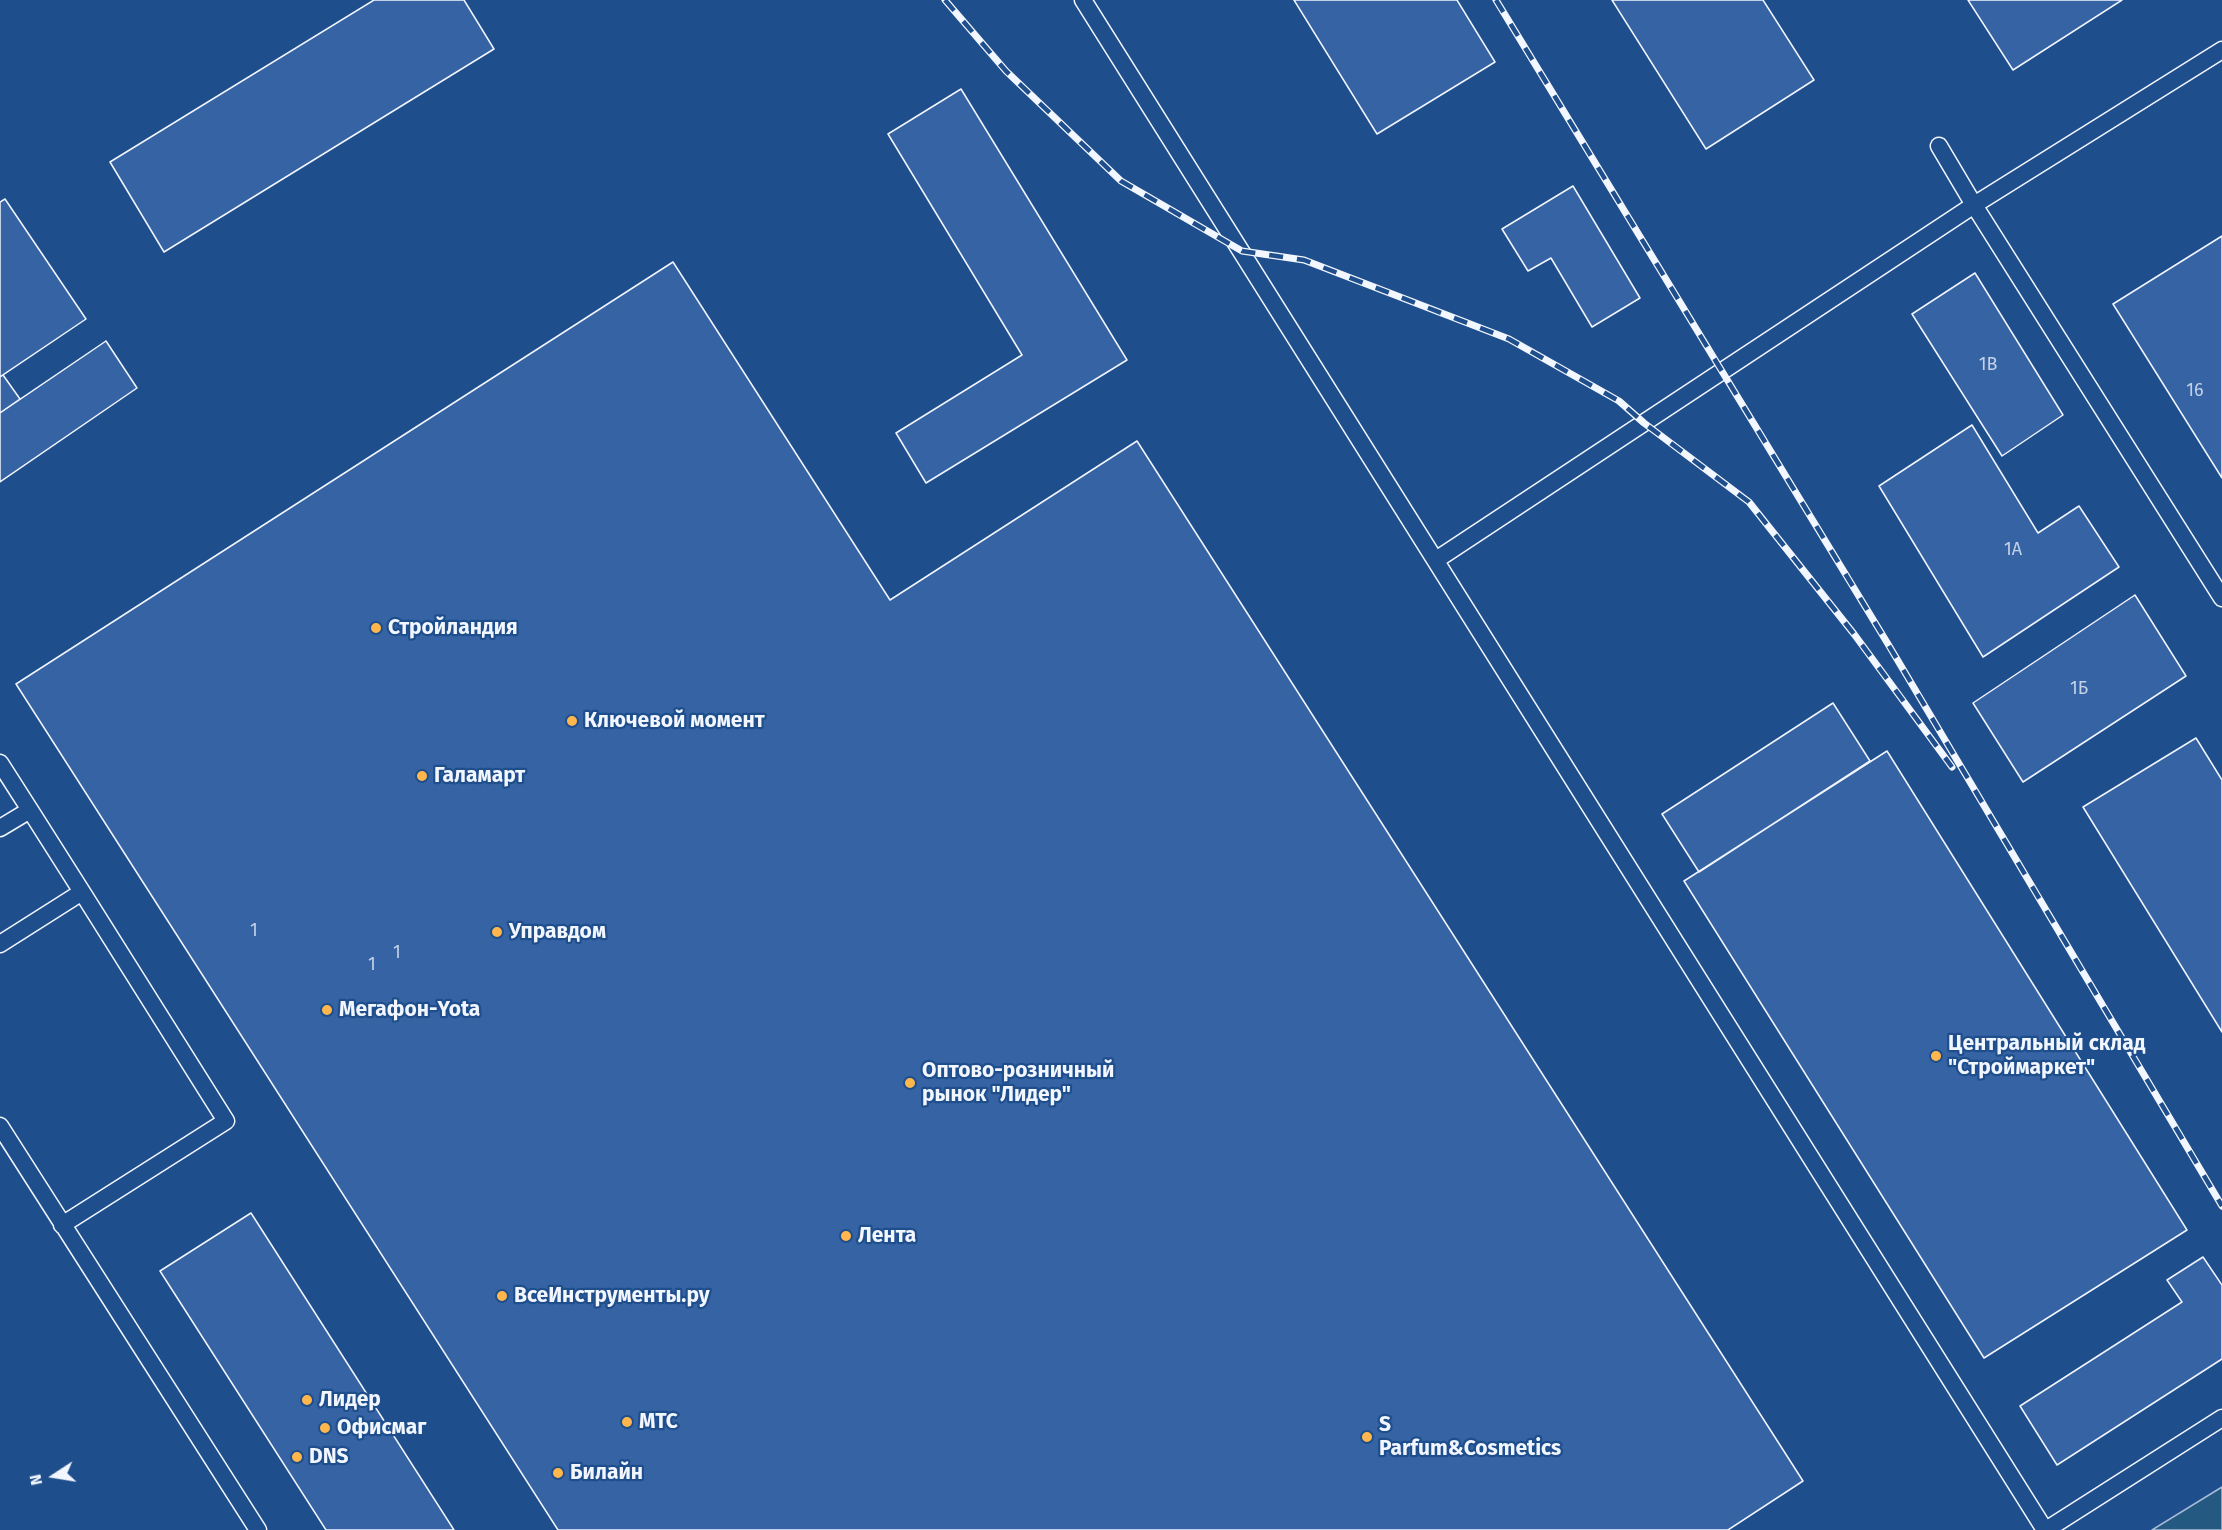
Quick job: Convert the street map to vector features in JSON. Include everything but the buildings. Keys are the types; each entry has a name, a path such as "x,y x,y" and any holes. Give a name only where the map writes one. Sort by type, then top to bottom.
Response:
{"lane":[{"path":"1083,0 2046,1530 2222,1418"},
{"path":"1436,560 1974,205 2222,50"},
{"path":"1939,146 2222,598"},
{"path":"0,762 226,1121 62,1225"},
{"path":"0,828 30,810"},
{"path":"0,944 82,892"},
{"path":"0,1126 258,1530"}],"shaded area":[{"path":"2222,1487 2222,1530 2152,1530"}],"railway":[{"path":"945,0 1006,71 1121,181 1242,251 1304,260 1509,339 1619,401 1644,423 1749,502 1854,634 1952,767"},
{"path":"1496,0 1888,644 2222,1206"}],"place":[{"name":"Стройландия","path":"376,628"},
{"name":"Ключевой момент","path":"572,721"},
{"name":"Галамарт","path":"422,776"},
{"name":"Управдом","path":"497,932"},
{"name":"Мегафон-Yota","path":"327,1010"},
{"name":"Центральный склад \"Строймаркет\"","path":"1936,1056"},
{"name":"Оптово-розничный рынок \"Лидер\"","path":"910,1083"},
{"name":"Лента","path":"846,1236"},
{"name":"ВсеИнструменты.ру","path":"502,1296"},
{"name":"Лидер","path":"307,1400"},
{"name":"МТС","path":"627,1422"},
{"name":"Офисмаг","path":"325,1428"},
{"name":"S Parfum&Cosmetics","path":"1367,1437"},
{"name":"DNS","path":"297,1457"},
{"name":"Билайн","path":"558,1473"}]}
